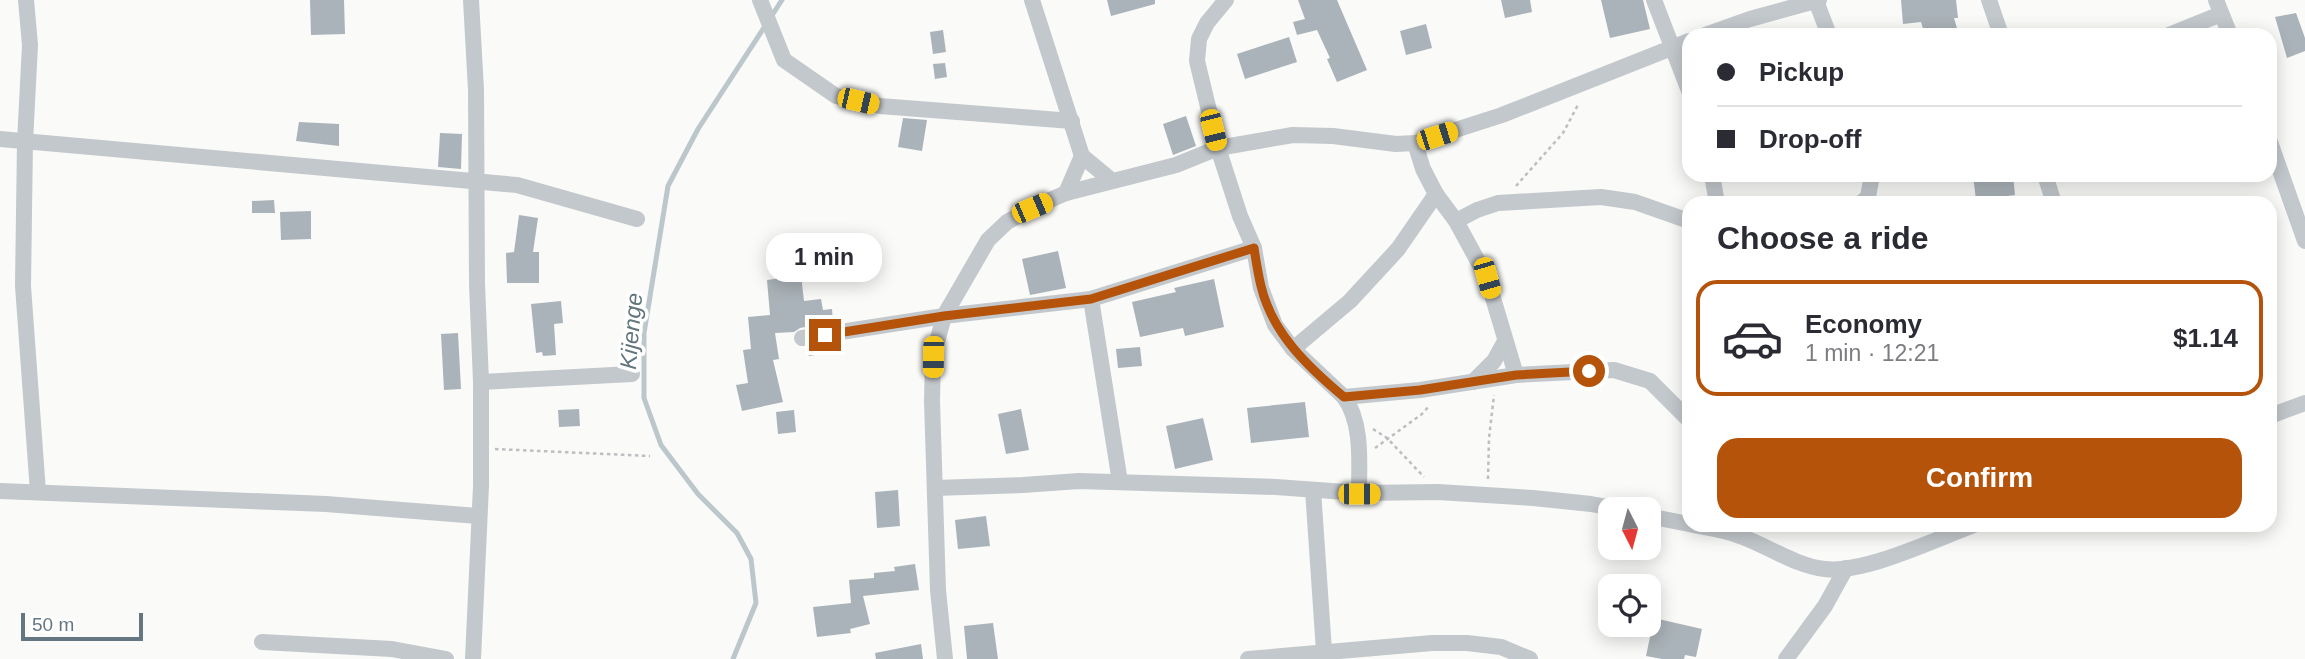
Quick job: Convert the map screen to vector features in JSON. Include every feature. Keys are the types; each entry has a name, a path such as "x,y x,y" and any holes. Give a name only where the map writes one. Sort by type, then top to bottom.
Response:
{"street":[{"path":"26,0 30,45 25,142 23,286 38,492"},
{"path":"471,0 477,90 477,284 481,382 481,486 473,659"},
{"path":"760,0 784,60 836,96 880,106 1072,121"},
{"path":"1032,0 1082,156 1111,180"},
{"path":"1226,0 1213,13 1199,39 1197,61 1218,148 1240,216 1254,248 1261,288 1275,325 1293,349 1351,406 1359,461 1359,494"},
{"path":"1654,0 1682,73"},
{"path":"1724,28 1817,0 1827,28"},
{"path":"1989,0 1999,28"},
{"path":"2182,28 2219,7 2227,28"},
{"path":"945,659 938,590 933,357 944,316 988,240 1007,222 1066,194 1176,165 1218,148 1293,135 1333,136 1396,144 1415,143 1502,115 1682,43"},
{"path":"0,139 517,185 637,219"},
{"path":"1415,143 1423,169 1436,194 1456,221 1487,278 1516,375"},
{"path":"1066,194 1082,156"},
{"path":"2277,161 2305,241"},
{"path":"2290,195 2305,188"},
{"path":"1293,349 1350,301 1398,249 1436,194"},
{"path":"1456,221 1498,203 1601,197 1635,202 1682,219"},
{"path":"802,338 944,316 1091,299 1254,248"},
{"path":"1091,299 1120,482"},
{"path":"1473,382 1494,361 1505,341"},
{"path":"1344,397 1496,377 1614,370 1650,381 1682,413"},
{"path":"481,382 632,374"},
{"path":"2277,413 2305,402"},
{"path":"934,488 1079,481 1120,482 1359,494 1438,492 1598,505"},
{"path":"1312,490 1324,651"},
{"path":"0,491 326,504 478,516"},
{"path":"1661,519 1682,523"},
{"path":"1742,532 1803,563 1826,569 1875,562 1955,532"},
{"path":"1786,659 1825,606 1846,568"},
{"path":"262,642 392,649 446,659"},
{"path":"1248,659 1432,643 1501,647 1530,659"}],"path":[{"path":"1498,203 1563,133 1591,79"},
{"path":"1485,496 1496,377"},
{"path":"1359,461 1422,414 1447,385"},
{"path":"1355,419 1387,438 1438,492"},
{"path":"481,448 650,456"}],"building":[{"path":"310,0 344,0 345,34 311,35"},
{"path":"1107,0 1155,0 1155,4 1111,16"},
{"path":"1298,0 1337,0 1367,70 1337,82 1317,30 1297,35 1293,22 1305,19"},
{"path":"1501,0 1530,0 1532,12 1505,18"},
{"path":"1601,0 1643,0 1650,29 1610,38"},
{"path":"1901,0 1956,0 1958,18 1954,18 1957,28 1923,28 1921,22 1903,24"},
{"path":"2296,13 2305,38 2305,51 2287,58 2275,17"},
{"path":"1426,24 1432,48 1406,55 1400,31"},
{"path":"943,30 946,52 933,54 930,32"},
{"path":"1289,37 1297,62 1245,79 1237,54"},
{"path":"945,63 947,77 935,79 933,64"},
{"path":"1186,116 1196,146 1173,155 1163,124"},
{"path":"903,118 927,120 922,151 898,147"},
{"path":"299,122 339,124 339,146 296,141"},
{"path":"440,133 462,134 461,169 438,167"},
{"path":"1974,182 2014,182 2015,195 1976,196"},
{"path":"274,200 275,213 252,213 252,201"},
{"path":"311,211 311,239 281,240 280,212"},
{"path":"519,215 538,218 533,252 539,252 539,283 507,283 506,253 514,252"},
{"path":"1058,251 1066,288 1030,295 1022,259"},
{"path":"801,275 804,301 821,299 823,310 832,309 833,322 800,328 794,332 775,333 779,359 773,360 783,402 742,411 736,385 748,383 743,350 751,349 748,317 770,315 767,280"},
{"path":"1214,279 1224,327 1185,336 1183,328 1140,337 1132,302 1176,292 1174,288"},
{"path":"561,301 563,323 554,324 556,355 543,356 542,352 536,353 531,304"},
{"path":"458,333 461,389 444,390 441,334"},
{"path":"837,343 839,351 809,356 807,348"},
{"path":"1140,347 1142,366 1118,368 1116,349"},
{"path":"1305,402 1309,437 1251,443 1247,408"},
{"path":"579,409 580,426 559,427 558,410"},
{"path":"1021,409 1029,450 1006,454 998,414"},
{"path":"794,410 796,432 778,434 776,412"},
{"path":"1203,418 1213,460 1175,469 1166,426"},
{"path":"898,490 900,526 877,528 875,492"},
{"path":"986,516 990,546 958,549 955,520"},
{"path":"915,564 919,590 863,596 870,624 850,629 851,633 817,637 813,607 851,603 849,580 874,578 874,573 895,571 894,567"},
{"path":"1661,620 1702,629 1696,657 1685,655 1684,659 1662,659 1646,656 1650,637 1661,637"},
{"path":"993,623 998,659 967,659 964,626"},
{"path":"921,644 923,659 876,659 875,653"}],"waterway":[{"name":"Kijenge","path":"733,659 756,603 751,559 737,533 698,494 661,445 644,398 644,333 668,186 698,129 782,0"}],"route":[{"path":"825,335 944,316 1091,299 1254,248 1261,288 1275,325 1293,349 1344,397 1420,390 1496,377 1589,371"}]}
